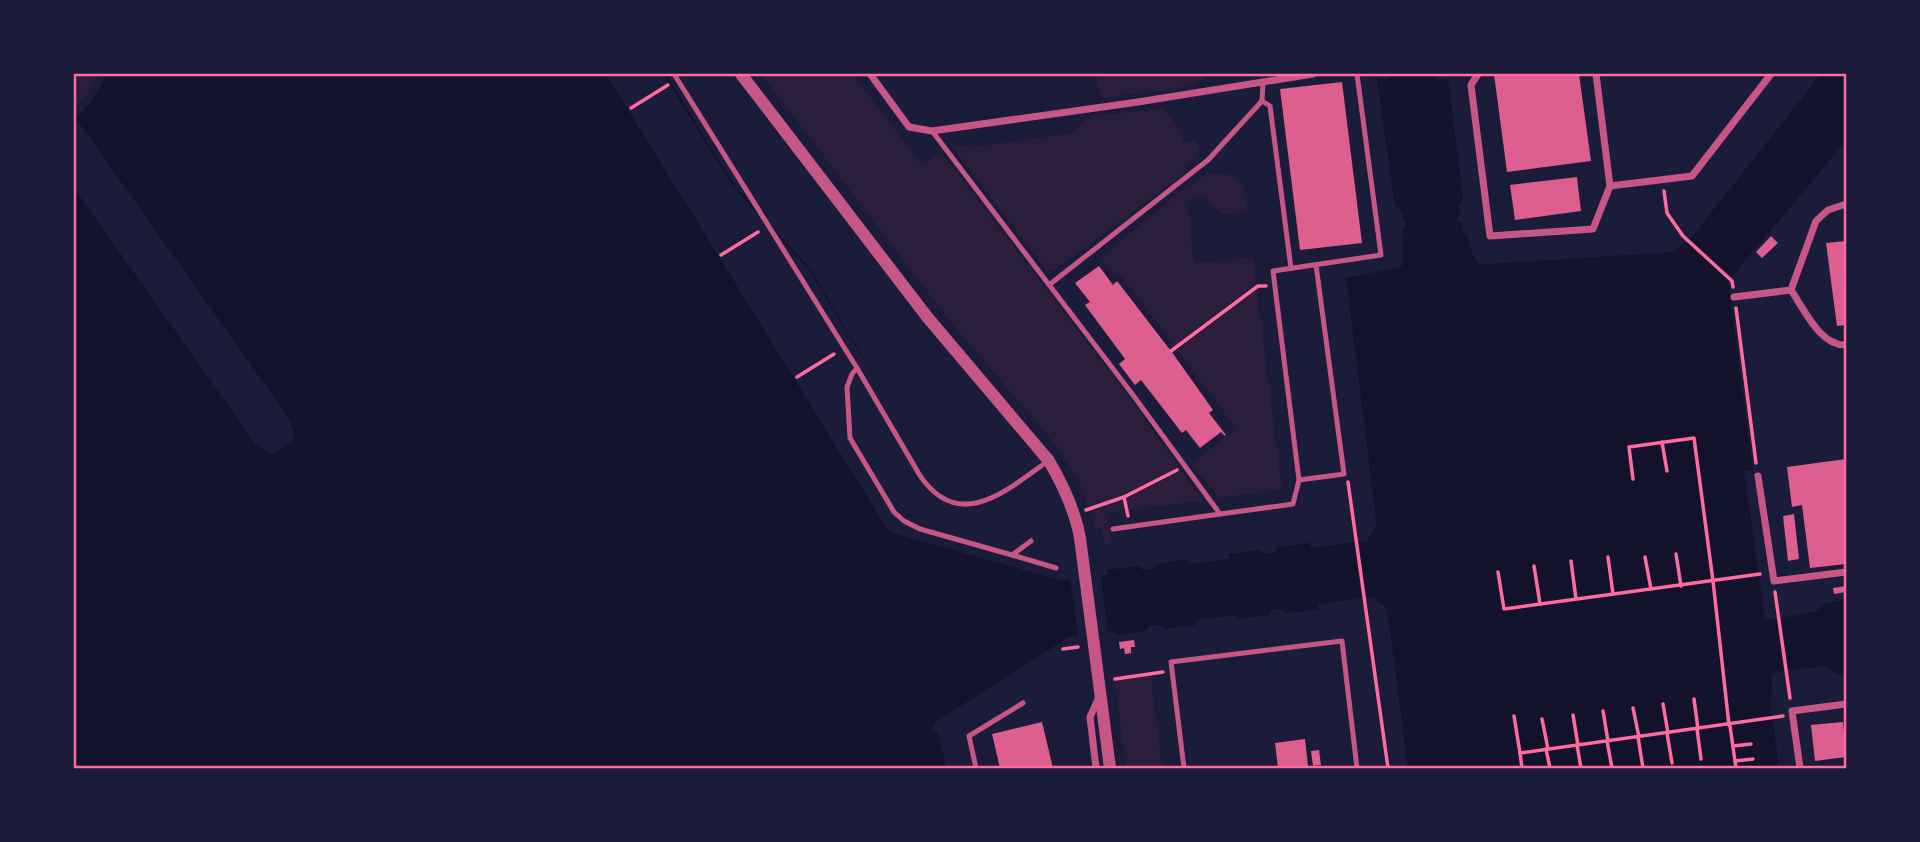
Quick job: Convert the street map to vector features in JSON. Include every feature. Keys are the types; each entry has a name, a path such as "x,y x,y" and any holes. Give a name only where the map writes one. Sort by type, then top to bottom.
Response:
{"street":[{"path":"741,74 928,318 1049,461 1065,490 1074,513 1086,578 1110,768"},
{"path":"870,74 909,127 932,131 1313,74"},
{"path":"1478,74 1471,85 1490,236 1593,229 1610,186 1596,74"},
{"path":"1610,186 1692,176 1771,74"},
{"path":"1791,290 1816,221 1828,210 1846,204"},
{"path":"1734,297 1791,290"},
{"path":"1791,290 1823,336 1831,344 1846,345"},
{"path":"1758,476 1774,581 1846,572"},
{"path":"1096,768 1090,717 1101,694"},
{"path":"1800,768 1792,711 1846,704"}],"lane":[{"path":"1113,529 1293,505 1300,480 1273,271 1381,255 1357,74"},
{"path":"676,76 857,368 923,481 934,494 944,500 964,505 986,502 1049,461"},
{"path":"1049,285 1208,160 1262,101 1263,80"},
{"path":"1262,101 1270,106 1291,268"},
{"path":"932,131 1220,514"},
{"path":"1300,480 1344,474 1316,265"},
{"path":"857,368 847,387 850,438 894,512 904,522 920,529 1056,568"},
{"path":"1012,555 1031,541"},
{"path":"1184,768 1171,662 1342,641 1357,768"},
{"path":"976,768 968,736 1023,704"}],"path":[{"path":"631,108 676,76"},
{"path":"1662,179 1667,213 1683,236 1732,281"},
{"path":"721,255 769,225"},
{"path":"1171,351 1258,286 1275,285"},
{"path":"1737,316 1758,476"},
{"path":"797,377 844,348"},
{"path":"1633,479 1629,447 1694,438 1736,768"},
{"path":"1662,442 1667,471"},
{"path":"1089,509 1124,497 1185,466"},
{"path":"1344,474 1348,481 1388,768"},
{"path":"1124,497 1130,526"},
{"path":"1676,554 1681,586"},
{"path":"1608,556 1614,594"},
{"path":"1645,557 1651,589"},
{"path":"1571,561 1576,599"},
{"path":"1534,566 1540,604"},
{"path":"1498,572 1504,609 1758,574"},
{"path":"1774,581 1792,711"},
{"path":"1063,649 1074,647"},
{"path":"1115,679 1147,674"},
{"path":"1693,699 1701,759"},
{"path":"1663,704 1672,763"},
{"path":"1633,708 1643,768"},
{"path":"1603,711 1612,768"},
{"path":"1573,715 1581,768"},
{"path":"1514,716 1522,768"},
{"path":"1520,753 1776,717"},
{"path":"1542,719 1550,768"},
{"path":"1733,747 1751,744"},
{"path":"1735,761 1753,758"}],"shaded area":[{"path":"74,74 97,74 90,91 74,108"},
{"path":"106,74 606,74 889,532 1060,580 1107,575 1107,570 1137,566 1142,570 1153,569 1157,564 1187,559 1189,564 1229,559 1229,554 1259,550 1264,554 1276,553 1279,547 1310,543 1311,548 1366,541 1377,527 1346,278 1396,268 1402,266 1403,262 1401,244 1406,226 1400,209 1395,206 1377,79 1387,79 1387,74 1436,74 1437,80 1448,79 1463,200 1458,204 1460,214 1457,221 1462,223 1464,235 1468,235 1472,254 1480,264 1489,264 1673,252 1691,238 1821,74 1846,74 1846,141 1728,281 1753,470 1744,471 1765,617 1769,620 1815,612 1826,603 1846,600 1846,673 1837,674 1824,666 1776,672 1772,675 1771,707 1779,768 1408,768 1387,608 1372,597 1318,604 1319,609 1288,613 1283,609 1271,610 1268,615 1237,619 1236,615 1196,620 1196,625 1166,629 1161,625 1149,626 1146,631 1116,635 1114,631 1069,637 934,723 933,729 938,734 947,768 74,768 74,188 255,443 270,454 295,439 289,419 75,117 94,98"},
{"path":"663,74 666,74 734,185 811,270 904,427 810,271 733,186"},
{"path":"761,74 853,74 922,165 941,152 1130,398 1203,501 1129,510 1124,495 1089,507 1079,482 1059,449 948,319"},
{"path":"1096,74 1205,74 1204,79 1188,87 1101,98"},
{"path":"1163,109 1180,129 1183,142 1196,141 1199,158 1185,165 1182,175 1054,271 1046,270 951,145 974,147 1072,133 1089,116"},
{"path":"1206,174 1230,175 1243,183 1247,212 1222,214 1203,198 1187,200 1194,263 1253,257 1256,284 1174,346 1119,272 1114,275 1100,258 1186,187 1201,180"},
{"path":"1257,290 1282,490 1218,498 1192,464 1236,428 1177,350"},
{"path":"1122,500 1125,510 1107,513 1111,544 1105,545 1102,528 1095,529 1090,510"},
{"path":"1151,675 1162,768 1126,768 1115,681"}],"pier":[{"path":"74,116 289,419 295,439 272,455 255,443 74,188 74,185 257,440 271,451 291,437 286,421 74,122"},
{"path":"1101,576 1108,632 1078,636 1070,579"}],"building":[{"path":"1494,74 1579,74 1591,161 1507,172"},
{"path":"1342,82 1362,243 1300,250 1280,89"},
{"path":"1577,177 1581,211 1515,220 1510,185"},
{"path":"1771,236 1778,243 1762,258 1756,252"},
{"path":"1846,241 1846,325 1837,326 1826,243"},
{"path":"1099,266 1113,285 1117,281 1174,355 1213,410 1209,413 1225,436 1221,432 1200,448 1186,430 1182,433 1141,380 1135,385 1119,364 1125,359 1085,305 1090,302 1075,283"},
{"path":"1846,459 1846,564 1810,568 1802,505 1792,507 1787,467"},
{"path":"1794,514 1799,559 1788,561 1783,516"},
{"path":"1846,586 1846,592 1834,594 1833,588"},
{"path":"1134,640 1135,647 1131,647 1131,653 1125,654 1124,648 1120,649 1119,642"},
{"path":"1042,722 1053,768 1000,768 992,734"},
{"path":"1843,722 1846,757 1815,761 1811,725"},
{"path":"1305,739 1308,766 1278,768 1275,743"},
{"path":"1319,750 1321,765 1313,766 1311,751"}]}
